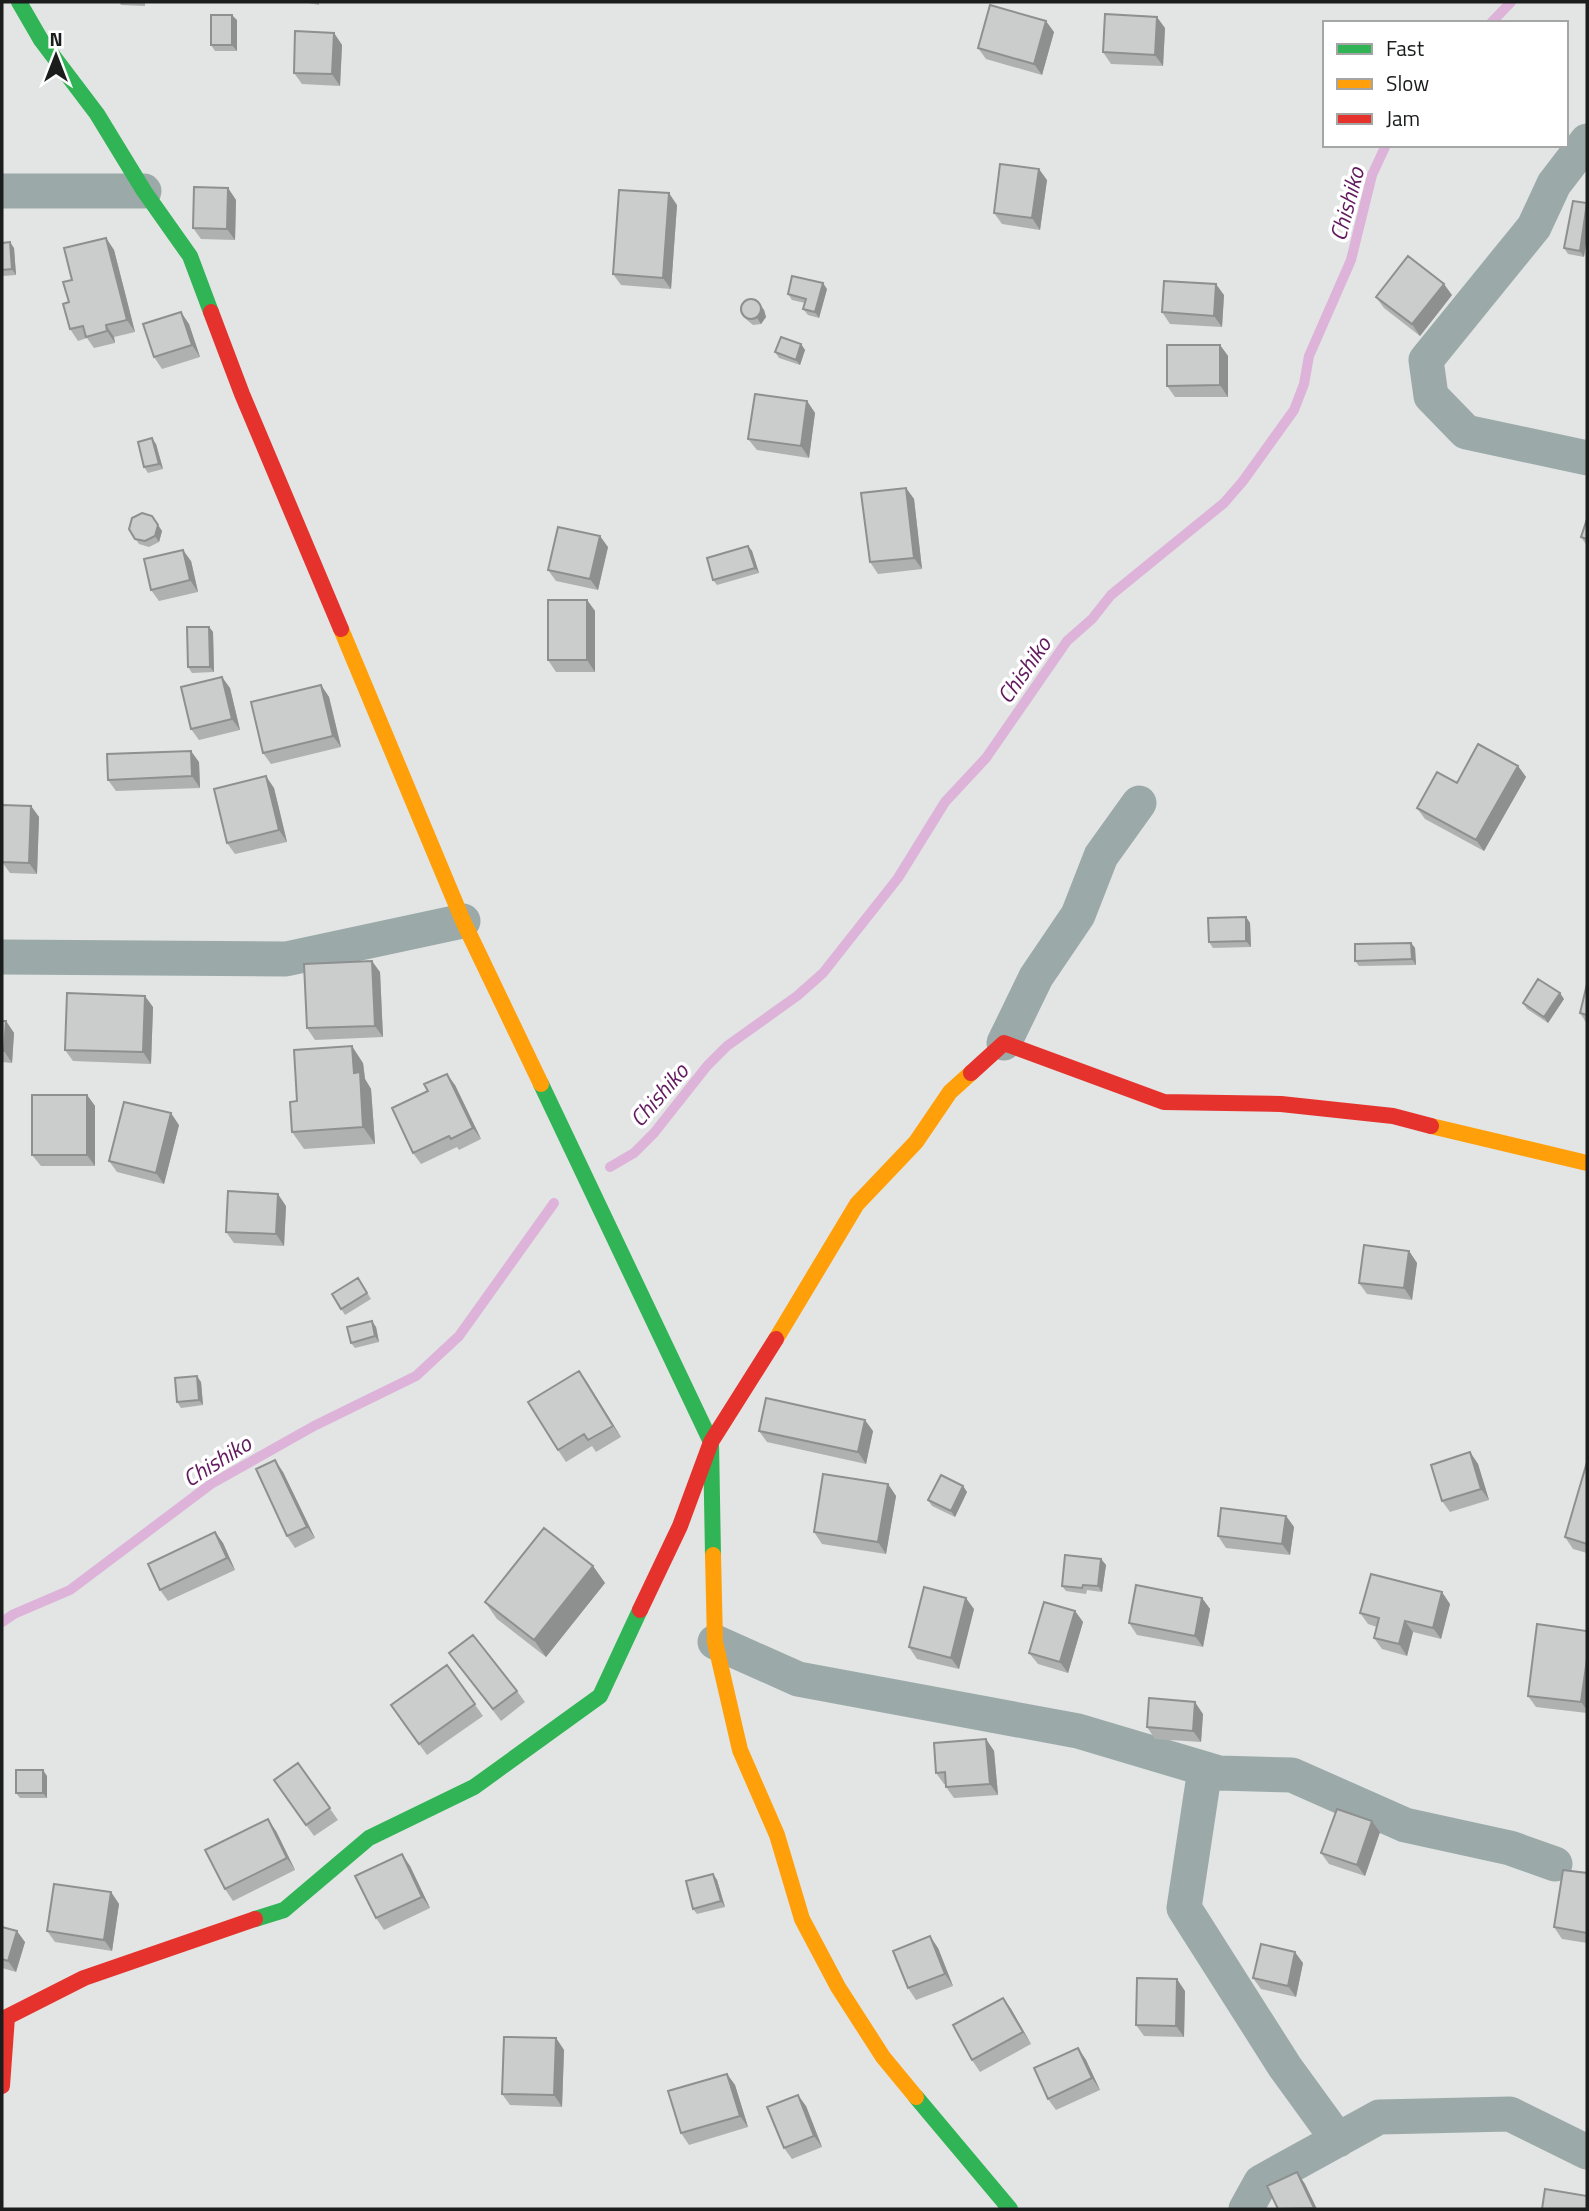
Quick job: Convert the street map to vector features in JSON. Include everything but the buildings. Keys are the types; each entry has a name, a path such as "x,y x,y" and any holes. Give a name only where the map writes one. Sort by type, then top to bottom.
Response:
{"street":[{"path":"19,2 40,40 97,114 144,191 190,256 242,394 463,922 711,1441 715,1642 740,1750 777,1835 802,1919 838,1987 883,2057 1010,2209"},
{"path":"1587,141 1554,184 1534,227 1426,360 1431,396 1466,432 1587,457"},
{"path":"2,191 144,191"},
{"path":"2,2086 7,2017 84,1978 284,1910 369,1838 474,1787 600,1696 680,1526 711,1441 798,1305 857,1204 916,1142 950,1092 1004,1043 1037,977 1078,915 1101,856 1139,803"},
{"path":"2,957 286,959 463,922"},
{"path":"1004,1043 1164,1102 1281,1104 1393,1116 1473,1138 1587,1163"},
{"path":"715,1642 798,1679 1078,1731 1219,1773 1293,1775 1405,1825 1510,1848 1555,1864"},
{"path":"1205,1769 1184,1908 1285,2067 1338,2140"},
{"path":"1246,2209 1261,2182 1379,2117 1510,2114 1587,2152"}],"waterway":[{"name":"Chishiko","path":"1493,21 1511,2"},
{"name":"Chishiko","path":"610,1167 634,1153 654,1133 707,1066 727,1046 797,996 823,973 898,878 945,802 986,758 1067,641 1092,619 1111,595 1224,503 1243,481 1294,410 1304,384 1309,356 1351,260 1372,175 1385,147"},
{"name":"Chishiko","path":"2,1622 14,1614 70,1590 211,1484 314,1426 416,1376 459,1336 554,1203"}],"traffic: fast":[{"path":"19,2 41,40 97,114 144,191 190,256 211,312"},
{"path":"541,1084 711,1442 713,1555"},
{"path":"255,1919 284,1910 369,1838 474,1787 600,1696 640,1610"},
{"path":"916,2097 1010,2209"}],"traffic: slow":[{"path":"341,629 463,921 541,1084"},
{"path":"776,1339 857,1204 916,1142 950,1092 971,1073"},
{"path":"1431,1126 1587,1163"},
{"path":"713,1555 715,1642 740,1750 777,1835 802,1919 838,1987 883,2057 916,2097"}],"traffic: jam":[{"path":"211,312 242,394 341,629"},
{"path":"971,1073 1004,1043 1164,1102 1281,1104 1393,1116 1431,1126"},
{"path":"640,1610 680,1526 711,1442 776,1339"},
{"path":"2,2086 7,2017 84,1978 255,1919"}]}
